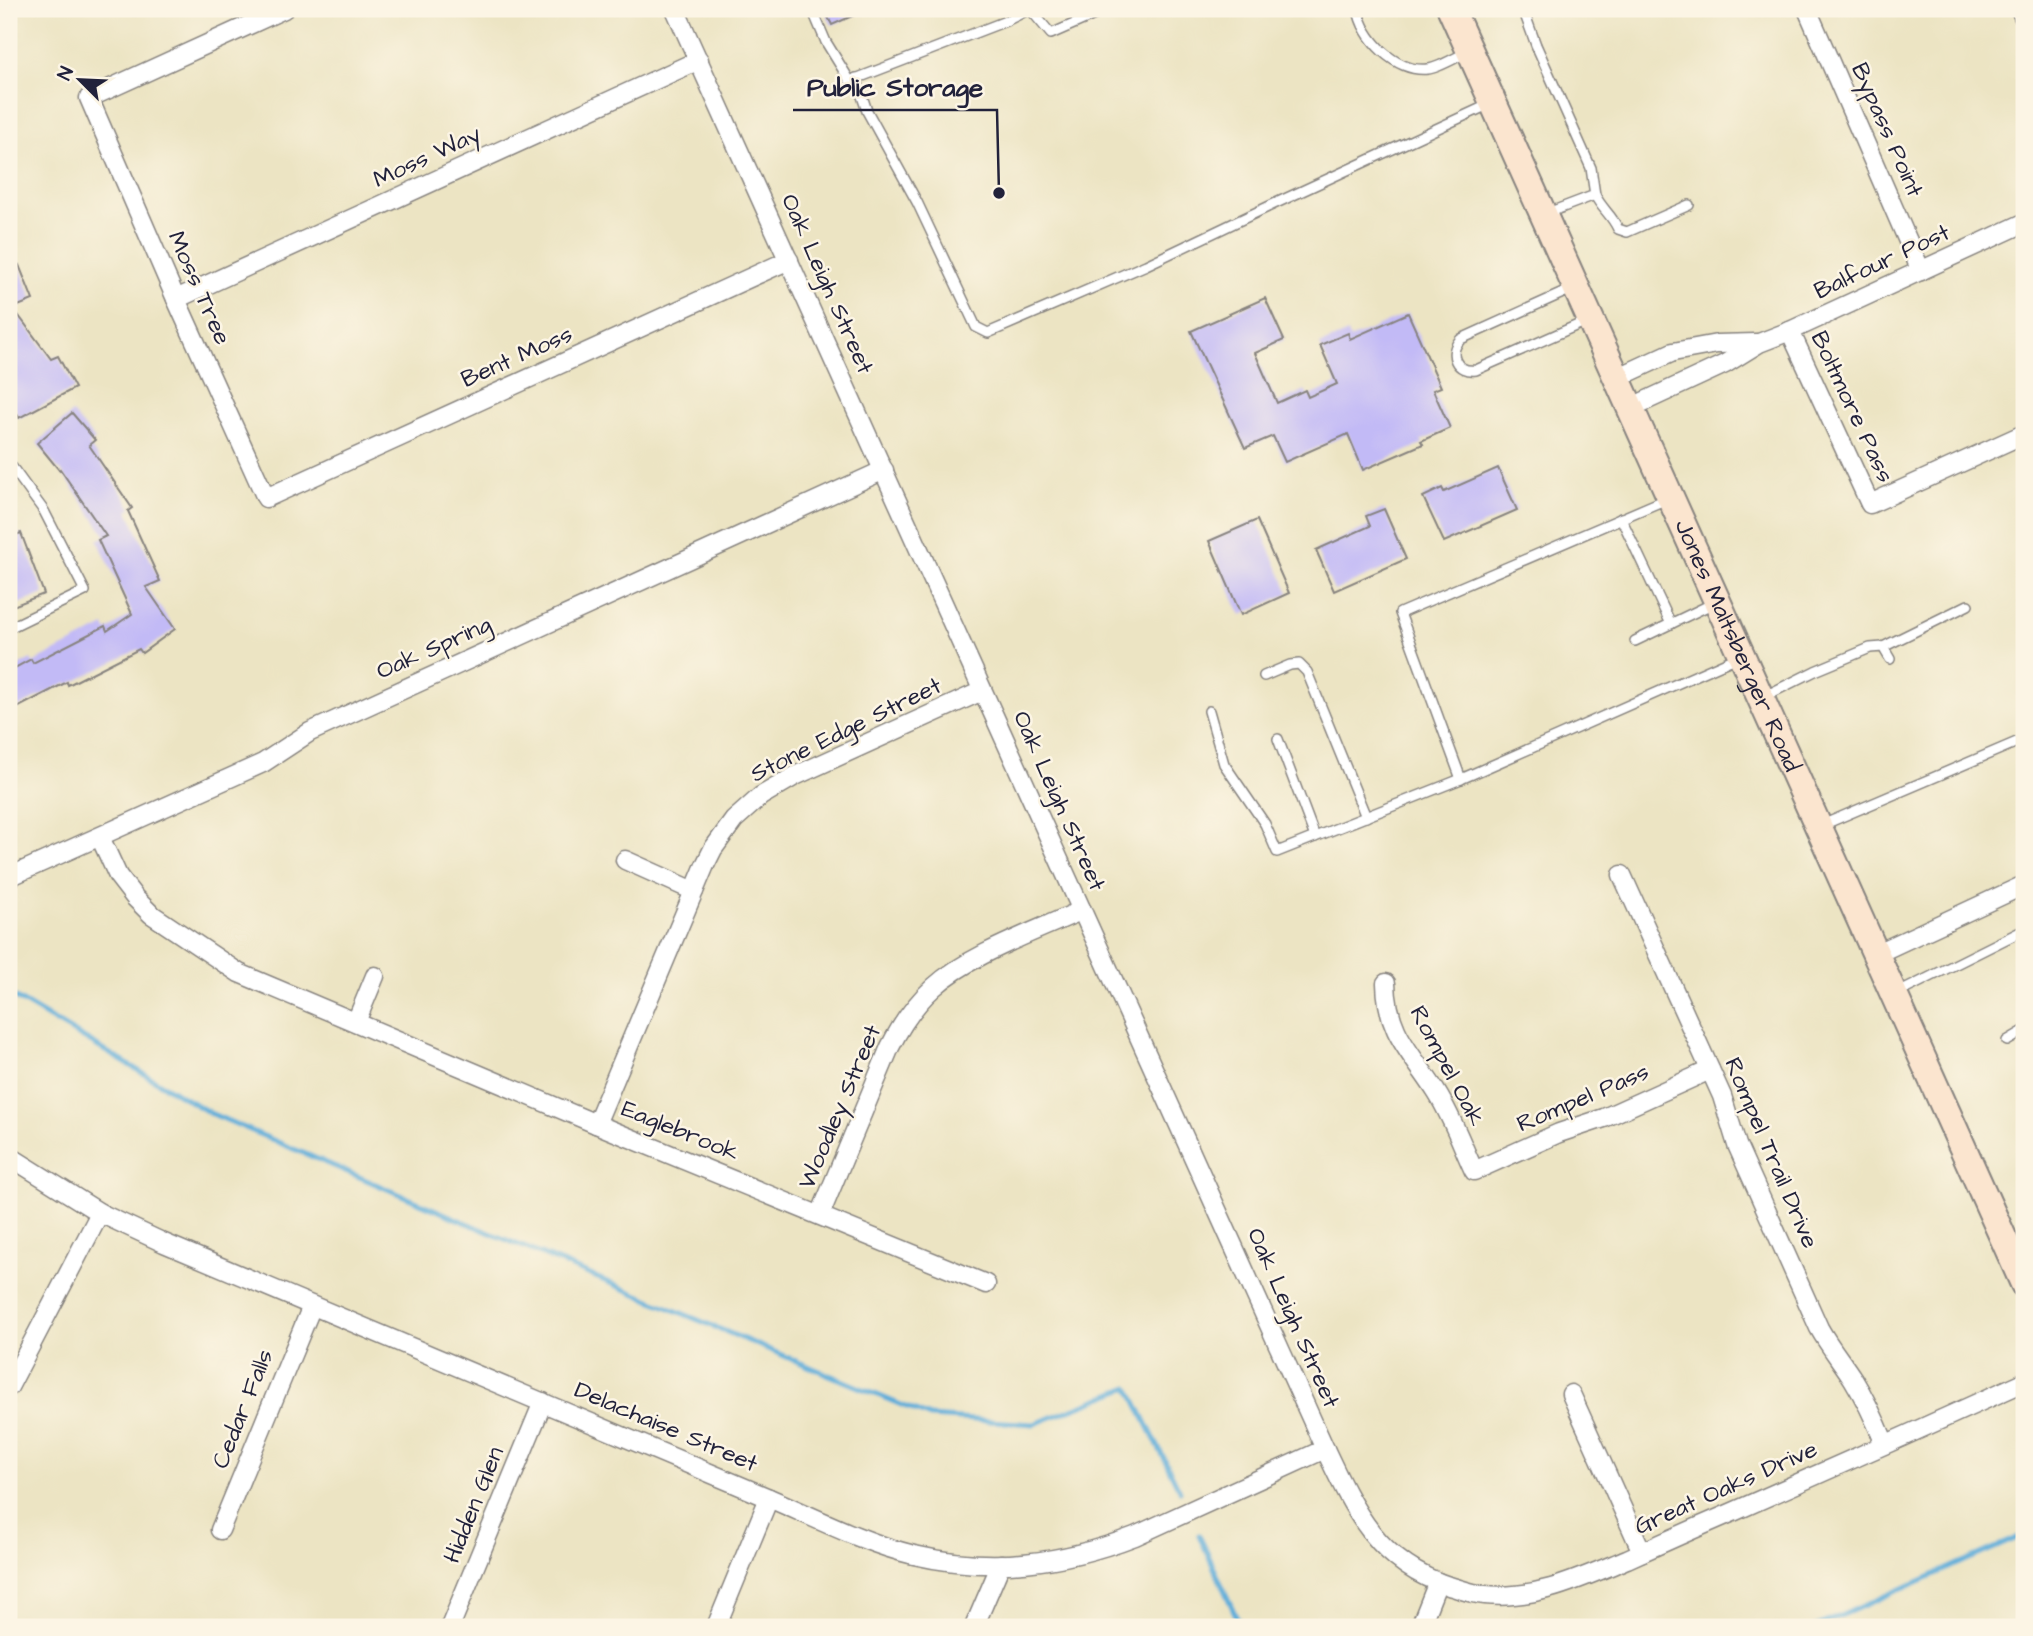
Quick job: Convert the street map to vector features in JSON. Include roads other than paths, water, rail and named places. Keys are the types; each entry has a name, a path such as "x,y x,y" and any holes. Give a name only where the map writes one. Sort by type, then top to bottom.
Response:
{"main road":[{"name":"Jones Maltsberger Road","path":"1451,9 2024,1284"}],"street":[{"name":"Moss Tree","path":"266,498 89,98 284,9"},
{"name":"Oak Leigh Street","path":"675,9 1345,1492 1363,1522 1384,1548 1410,1569 1438,1583"},
{"name":"Bypass Point","path":"1807,9 1922,271"},
{"path":"2020,9 2024,18"},
{"name":"Moss Way","path":"176,299 699,61"},
{"name":"Balfour Post","path":"1630,408 1724,364 1759,343 2024,223"},
{"name":"Bent Moss","path":"266,498 789,260"},
{"name":"Boltmore Pass","path":"1790,331 1870,504 2024,434"},
{"name":"Balfour Post","path":"1617,378 1673,352 1717,344 1759,343"},
{"name":"Oak Spring","path":"9,877 263,764 310,732 884,470"},
{"name":"Stone Edge Street","path":"596,1124 713,849 734,820 761,796 795,776 982,691"},
{"name":"Eaglebrook","path":"100,837 118,876 151,914 239,973 596,1124 986,1284"},
{"path":"625,860 694,891"},
{"name":"Rompel Trail Drive","path":"1622,875 1722,1096 1737,1145 1819,1328 1854,1380 1885,1444"},
{"path":"1876,954 2024,885"},
{"name":"Woodley Street","path":"821,1215 890,1047 920,1000 948,975 1082,910"},
{"path":"356,1022 374,976"},
{"name":"Rompel Oak","path":"1386,983 1386,998 1395,1030 1437,1094 1474,1171"},
{"name":"Rompel Pass","path":"1474,1171 1559,1133 1604,1118 1710,1070"},
{"name":"Delachaise Street","path":"9,1156 100,1213 312,1306 840,1529 913,1555 1001,1564 1037,1563 1071,1557 1135,1536 1325,1449"},
{"path":"9,1387 100,1213"},
{"name":"Cedar Falls","path":"220,1530 312,1306"},
{"name":"Great Oaks Drive","path":"1438,1583 1483,1595 1506,1596 1539,1592 1571,1583 2024,1382"},
{"path":"1571,1394 1642,1552"},
{"name":"Hidden Glen","path":"450,1627 542,1402"},
{"path":"716,1627 769,1497"},
{"path":"974,1627 1001,1564"},
{"path":"1420,1627 1438,1583"}],"lane":[{"path":"812,9 827,42 850,81 1006,21 1030,9 1051,34 1108,9"},
{"path":"1358,9 1360,20 1383,54 1409,67 1428,69 1469,51"},
{"path":"1523,9 1536,46 1591,168 1595,195 1600,205 1613,217 1618,229 1628,232 1689,205"},
{"path":"856,78 867,111 917,202 975,327 988,333 1146,265 1493,103"},
{"path":"1543,214 1595,195"},
{"path":"1576,288 1461,339 1453,354 1456,364 1465,370 1476,370 1590,319"},
{"path":"9,463 44,511 85,591 9,628"},
{"path":"1461,779 1400,614 1670,497"},
{"path":"1621,518 1671,624"},
{"path":"1635,641 1717,601"},
{"path":"1761,698 1870,648 1883,647 1968,606"},
{"path":"1883,647 1890,659"},
{"path":"1209,710 1224,764 1265,824 1277,852 1461,779 1742,656"},
{"path":"1264,676 1299,664 1307,672 1366,817"},
{"path":"1819,827 2024,739"},
{"path":"1278,740 1315,837"},
{"path":"1894,995 2024,930"},
{"path":"2007,1041 2024,1031"}],"waterway":[{"path":"9,994 210,1113 930,1417 1034,1424 1129,1387 1180,1491"},
{"path":"1199,1535 1241,1627"},
{"path":"1815,1627 2024,1535"}],"place":[{"name":"Public Storage","path":"999,193"}]}
